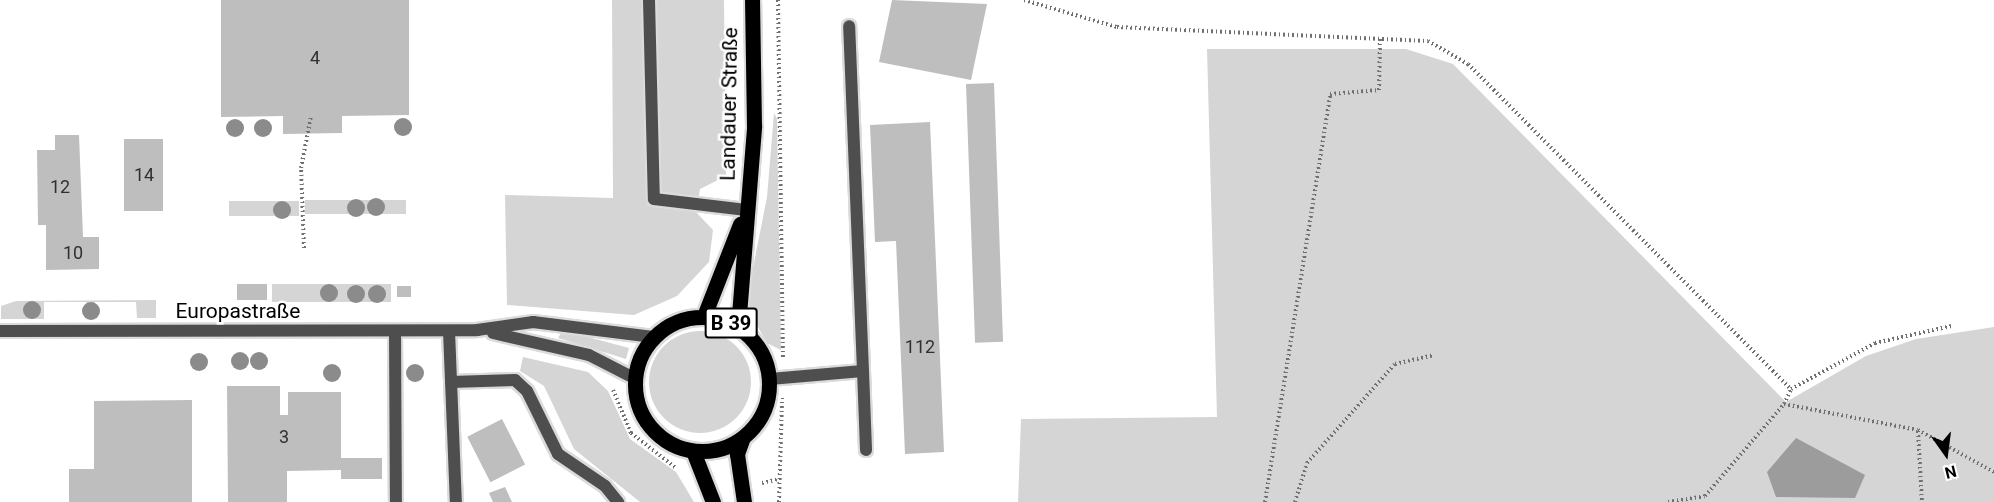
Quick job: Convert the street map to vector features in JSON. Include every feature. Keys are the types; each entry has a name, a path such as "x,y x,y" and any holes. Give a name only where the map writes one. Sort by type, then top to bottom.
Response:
{"main road":[{"name":"Landauer Straße","path":"738,327 754,126 752,0"},
{"name":"Landauer Straße","path":"704,316 746,210"},
{"name":"B 39","path":"653,337 668,326 704,316 738,327 760,350 777,377 764,413 742,440"},
{"path":"653,337 634,378 643,418 673,446 693,451 727,448 742,440"},
{"path":"742,440 737,454 743,495"},
{"path":"693,451 713,502"}],"street":[{"path":"650,0 654,199 746,210"},
{"path":"849,26 866,450"},
{"name":"Europastraße","path":"0,331 449,331 477,330 533,322 653,337"},
{"path":"395,330 396,502"},
{"name":"Europastraße","path":"477,330 539,339 589,355 634,378"},
{"path":"449,331 456,502"},
{"path":"777,377 863,370"},
{"path":"451,382 515,380 527,391 558,453 605,486 618,502"}],"path":[{"path":"778,0 779,502"},
{"path":"1024,0 1117,27 1297,39 1380,37 1428,41 1468,64 1791,389"},
{"path":"1265,502 1330,94 1379,90 1380,37"},
{"path":"304,248 302,168 311,116"},
{"path":"1668,502 1705,496 1784,405 1791,389 1875,343 1950,326"},
{"path":"1295,502 1307,463 1395,364 1433,354"},
{"path":"606,382 630,433 680,471"},
{"path":"1784,405 1918,430 1994,472"},
{"path":"1918,430 1922,502"},
{"path":"743,495 779,479"}],"shaded area":[{"path":"612,0 724,0 726,176 700,189 696,212 713,230 709,262 677,296 634,315 507,305 505,195 613,198"},
{"path":"1207,49 1406,49 1453,64 1786,402 1866,356 1916,339 1994,327 1994,502 1018,502 1021,419 1217,417"},
{"path":"774,113 777,119 781,350 767,343 750,313 749,288 767,197"},
{"path":"305,200 406,200 406,214 305,214"},
{"path":"229,201 299,201 299,216 229,216"},
{"path":"272,284 391,284 391,302 272,302"},
{"path":"156,300 156,318 137,318 136,302 95,302 95,318 86,318 86,302 44,302 44,319 1,319 1,306 16,301"},
{"path":"700,331 720,334 729,339 743,353 748,362 751,382 748,402 743,411 729,425 720,430 700,433 680,430 671,425 657,411 652,402 649,382 652,362 657,353 671,339 680,334"},
{"path":"561,333 584,336 629,348 626,359 558,338"},
{"path":"523,357 588,372 608,391 630,439 676,472 694,502 640,502 574,449 544,386 520,371"},
{"path":"1796,438 1865,475 1855,498 1776,497 1767,472"}],"building":[{"path":"221,0 409,0 409,115 342,116 342,133 283,134 283,116 221,117"},
{"path":"892,0 987,4 971,80 879,62"},
{"path":"994,83 1003,342 975,343 966,84"},
{"path":"930,122 944,452 905,454 896,241 875,242 870,125"},
{"path":"55,135 79,135 83,237 99,237 99,269 46,270 46,225 38,225 37,150 55,150"},
{"path":"124,139 163,139 163,211 124,211"},
{"path":"237,284 267,284 267,300 237,300"},
{"path":"397,286 411,286 411,297 397,297"},
{"path":"227,386 280,386 280,415 288,415 288,392 341,392 341,458 382,458 382,479 341,479 341,470 287,471 287,502 228,502"},
{"path":"192,400 192,502 69,502 69,469 94,469 94,401"},
{"path":"502,419 525,464 490,482 467,437"},
{"path":"505,487 512,502 493,502 489,493"}]}
